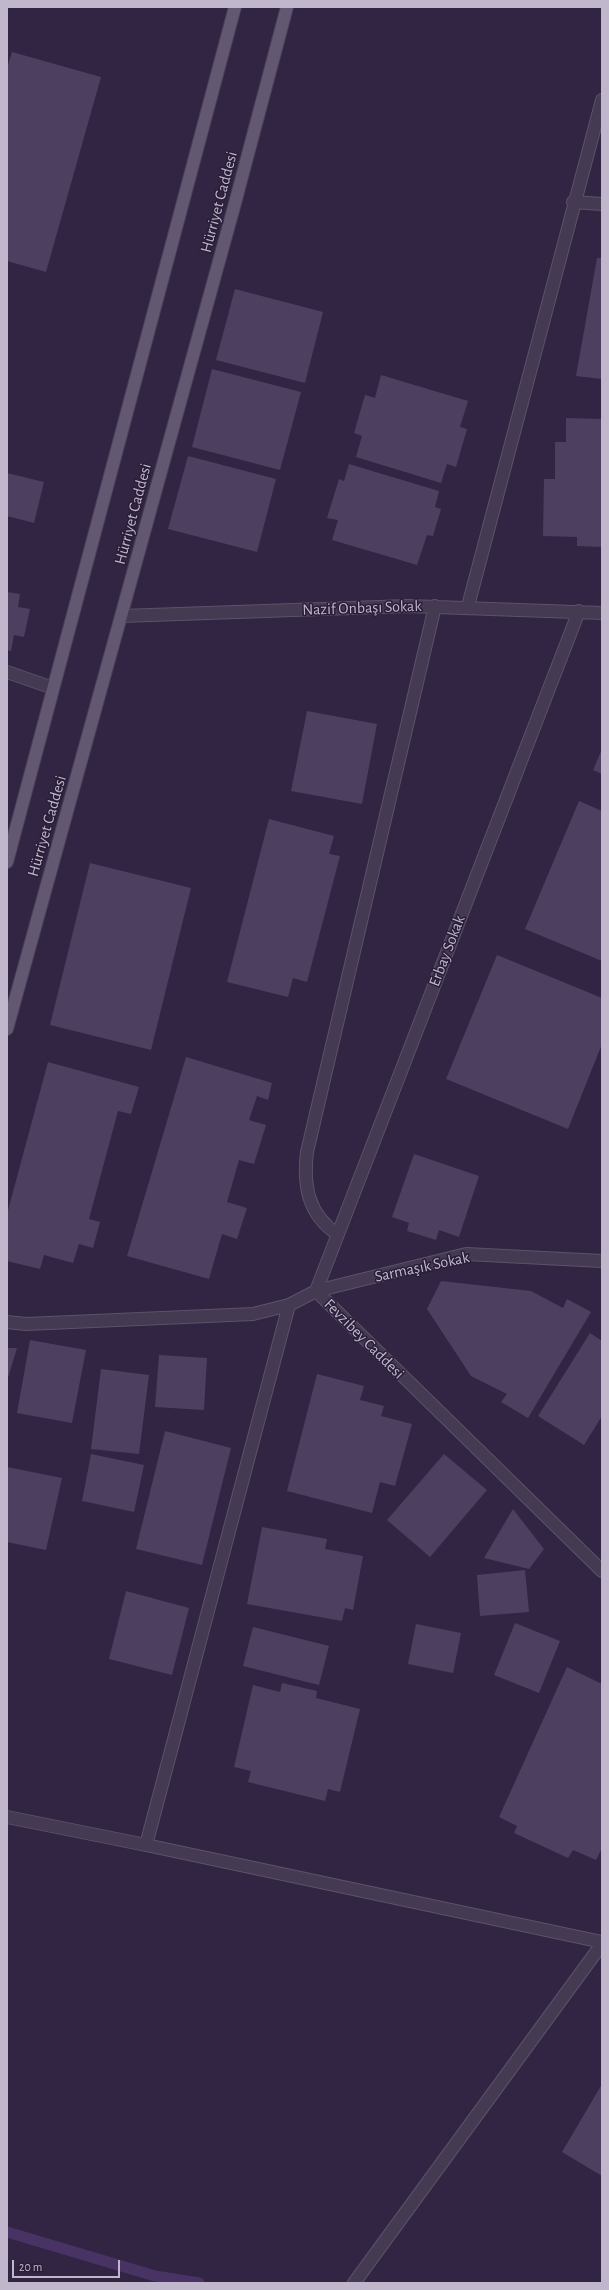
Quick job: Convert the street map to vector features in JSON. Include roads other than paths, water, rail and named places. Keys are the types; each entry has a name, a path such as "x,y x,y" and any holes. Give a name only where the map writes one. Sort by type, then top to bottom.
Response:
{"main road":[{"name":"Hürriyet Caddesi","path":"7,862 235,7"},
{"name":"Hürriyet Caddesi","path":"7,1029 122,616 287,7"}],"street":[{"path":"468,606 573,202 602,100"},
{"path":"573,202 602,204"},
{"path":"337,1234 325,1226 310,1202 305,1169 307,1152 435,606"},
{"name":"Nazif Onbaşı Sokak","path":"122,616 435,606 602,612"},
{"name":"Erbay Sokak","path":"316,1291 578,611"},
{"path":"7,672 53,688"},
{"name":"Sarmaşık Sokak","path":"316,1291 466,1254 602,1261"},
{"name":"Fevzibey Caddesi","path":"7,1322 26,1324 253,1314 289,1305 316,1291 602,1571"},
{"path":"146,1845 289,1305"},
{"path":"7,1817 146,1845 602,1943 354,2283"}],"waterway":[{"path":"7,2232 155,2276 199,2283"}]}
